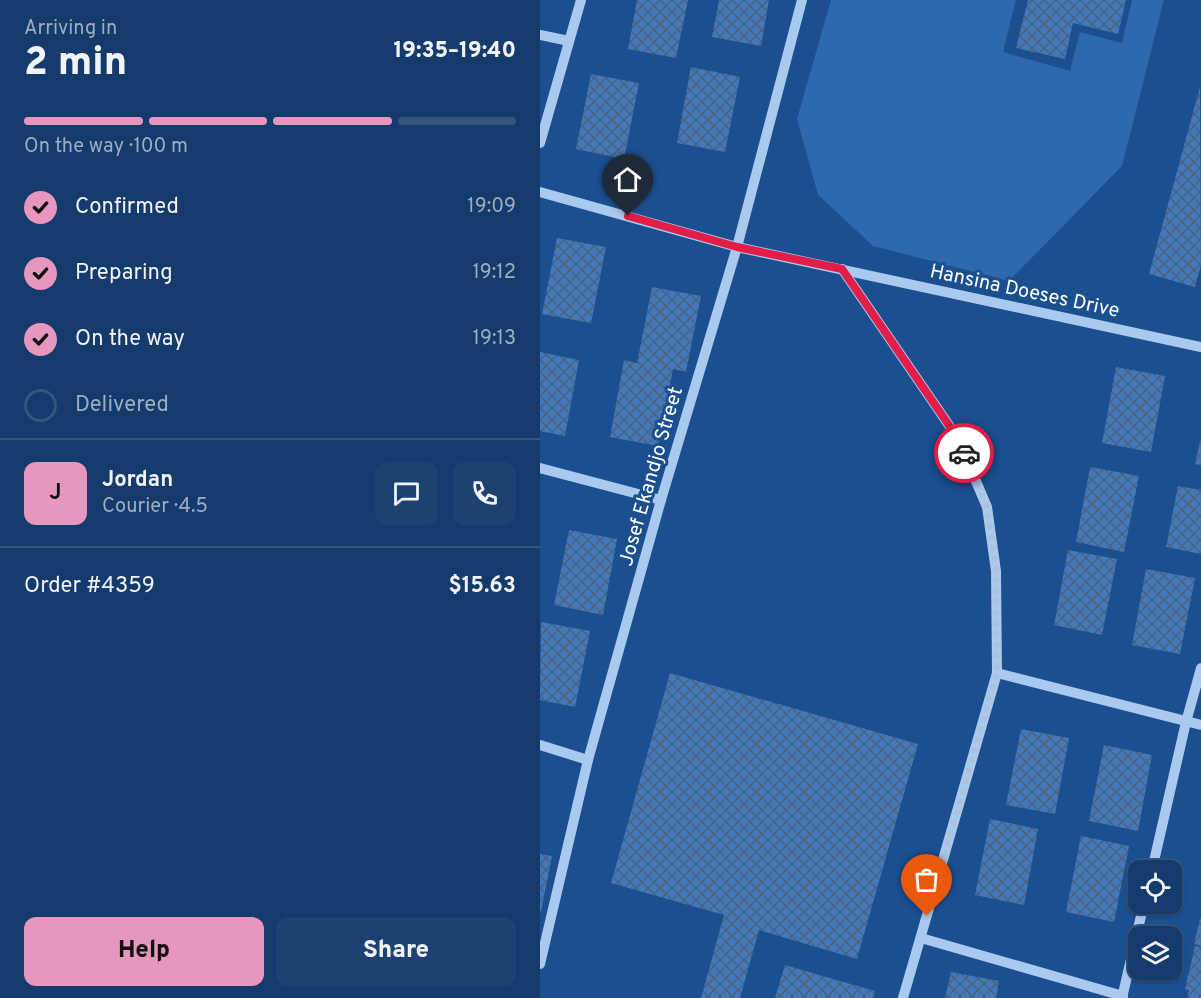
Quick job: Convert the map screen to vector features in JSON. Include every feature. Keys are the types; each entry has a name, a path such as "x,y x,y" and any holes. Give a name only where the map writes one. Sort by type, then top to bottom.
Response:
{"street":[{"path":"540,143 581,0"},
{"name":"Josef Ekandjo Street","path":"540,964 588,760 661,500 737,247 802,0"},
{"path":"540,35 569,41"},
{"name":"Hansina Doeses Drive","path":"540,192 737,247 1201,347"},
{"path":"842,269 957,437 987,507 996,571 997,672 903,998"},
{"path":"540,468 661,500"},
{"path":"1154,860 1185,722 1201,668"},
{"path":"997,672 1201,725"},
{"path":"540,745 588,760"},
{"path":"921,938 1123,997 1142,914"}],"shaded area":[{"path":"831,0 1016,0 1003,52 1070,71 1080,32 1122,43 1132,0 1164,0 1122,166 1009,281 873,246 818,195 797,119"}],"building":[{"path":"637,0 688,0 676,58 628,49"},
{"path":"719,0 769,0 761,46 712,37"},
{"path":"1028,0 1126,0 1118,34 1073,23 1065,59 1016,48"},
{"path":"691,67 740,77 725,152 677,143"},
{"path":"591,74 639,83 624,159 576,149"},
{"path":"1200,87 1201,265 1195,287 1149,274"},
{"path":"557,238 606,247 591,323 542,314"},
{"path":"652,287 701,296 686,372 673,369 658,446 610,437 624,360 637,363"},
{"path":"540,352 579,360 565,436 540,431"},
{"path":"1116,367 1165,376 1151,452 1102,443"},
{"path":"1201,441 1201,465 1195,464"},
{"path":"1090,467 1139,476 1124,552 1076,542"},
{"path":"1178,486 1201,490 1201,554 1166,547"},
{"path":"569,530 617,539 603,615 554,605"},
{"path":"1068,550 1117,559 1102,635 1054,625"},
{"path":"1146,569 1195,578 1180,654 1132,645"},
{"path":"541,622 590,631 575,707 540,700"},
{"path":"670,673 918,744 857,959 759,930 740,998 701,998 724,915 611,883"},
{"path":"1021,729 1069,738 1055,814 1006,805"},
{"path":"1104,745 1152,755 1138,831 1089,821"},
{"path":"990,819 1038,829 1024,905 975,895"},
{"path":"1081,836 1129,846 1114,922 1066,912"},
{"path":"540,854 552,856 541,912 540,912"},
{"path":"1201,919 1201,946 1194,944"},
{"path":"1195,946 1201,947 1201,998 1187,998 1189,990 1185,989"},
{"path":"785,965 875,991 873,998 775,998"},
{"path":"951,972 999,981 996,998 945,998"}],"way so far":[{"path":"927,916 997,672 996,571 987,507 964,453"}],"route":[{"path":"628,216 737,247 842,269 957,437 964,453"}]}
